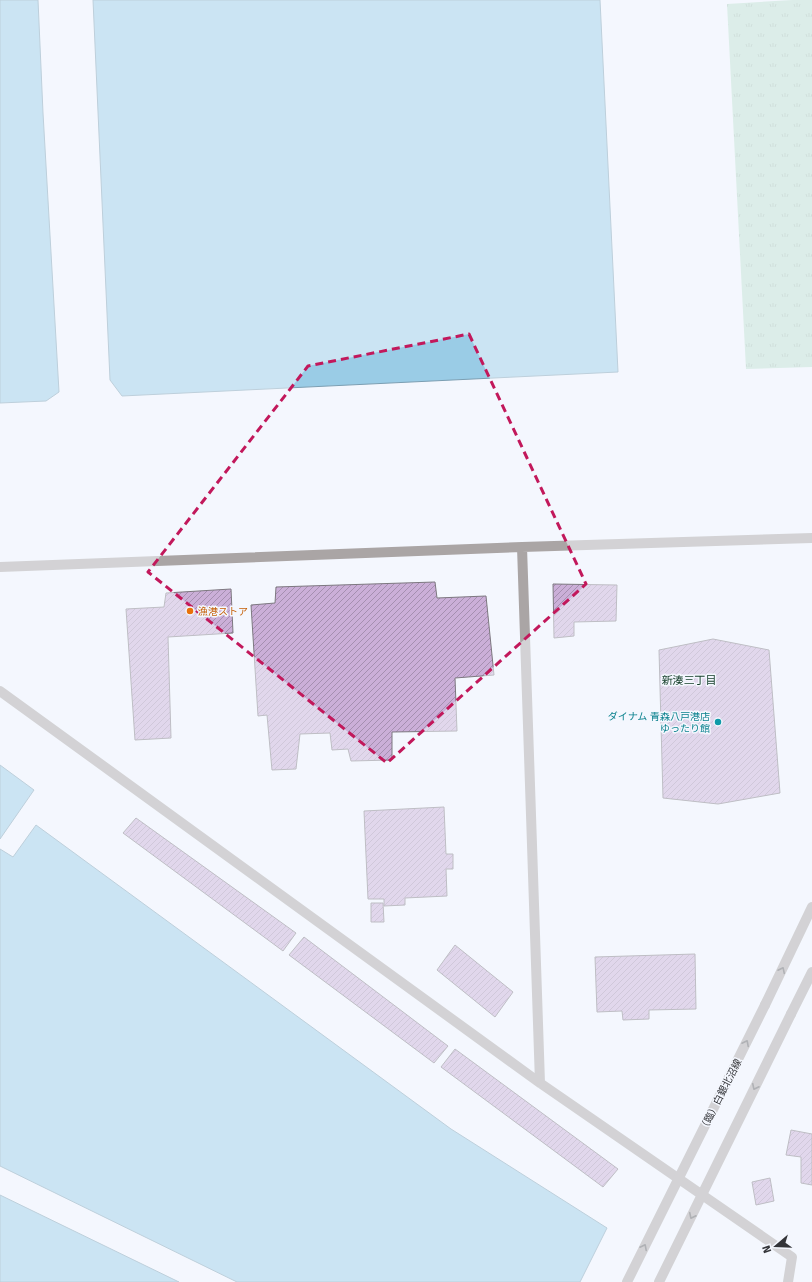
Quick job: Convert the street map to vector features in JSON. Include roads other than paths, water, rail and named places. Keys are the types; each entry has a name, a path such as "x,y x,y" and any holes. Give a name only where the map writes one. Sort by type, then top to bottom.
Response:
{"street":[{"path":"0,568 522,547 812,538"},
{"path":"522,547 540,1083"},
{"path":"0,691 540,1083 792,1257 788,1282"},
{"name":"（臨）白銀北沼線","path":"627,1282 762,1012 812,907"},
{"path":"659,1282 812,972"}],"water":[{"path":"0,0 38,0 59,392 46,401 0,403"},
{"path":"93,0 600,0 618,372 122,396 110,380"},
{"path":"0,765 34,790 0,839"},
{"path":"36,825 451,1129 607,1228 580,1282 237,1282 0,1166 0,849 13,857"},
{"path":"0,1195 179,1282 0,1282"}],"place":[{"name":"漁港ストア","path":"190,611"},
{"name":"ダイナム 青森八戸港店 ゆったり館","path":"718,722"}],"district":[{"name":"新湊三丁目","path":"689,680"}]}
